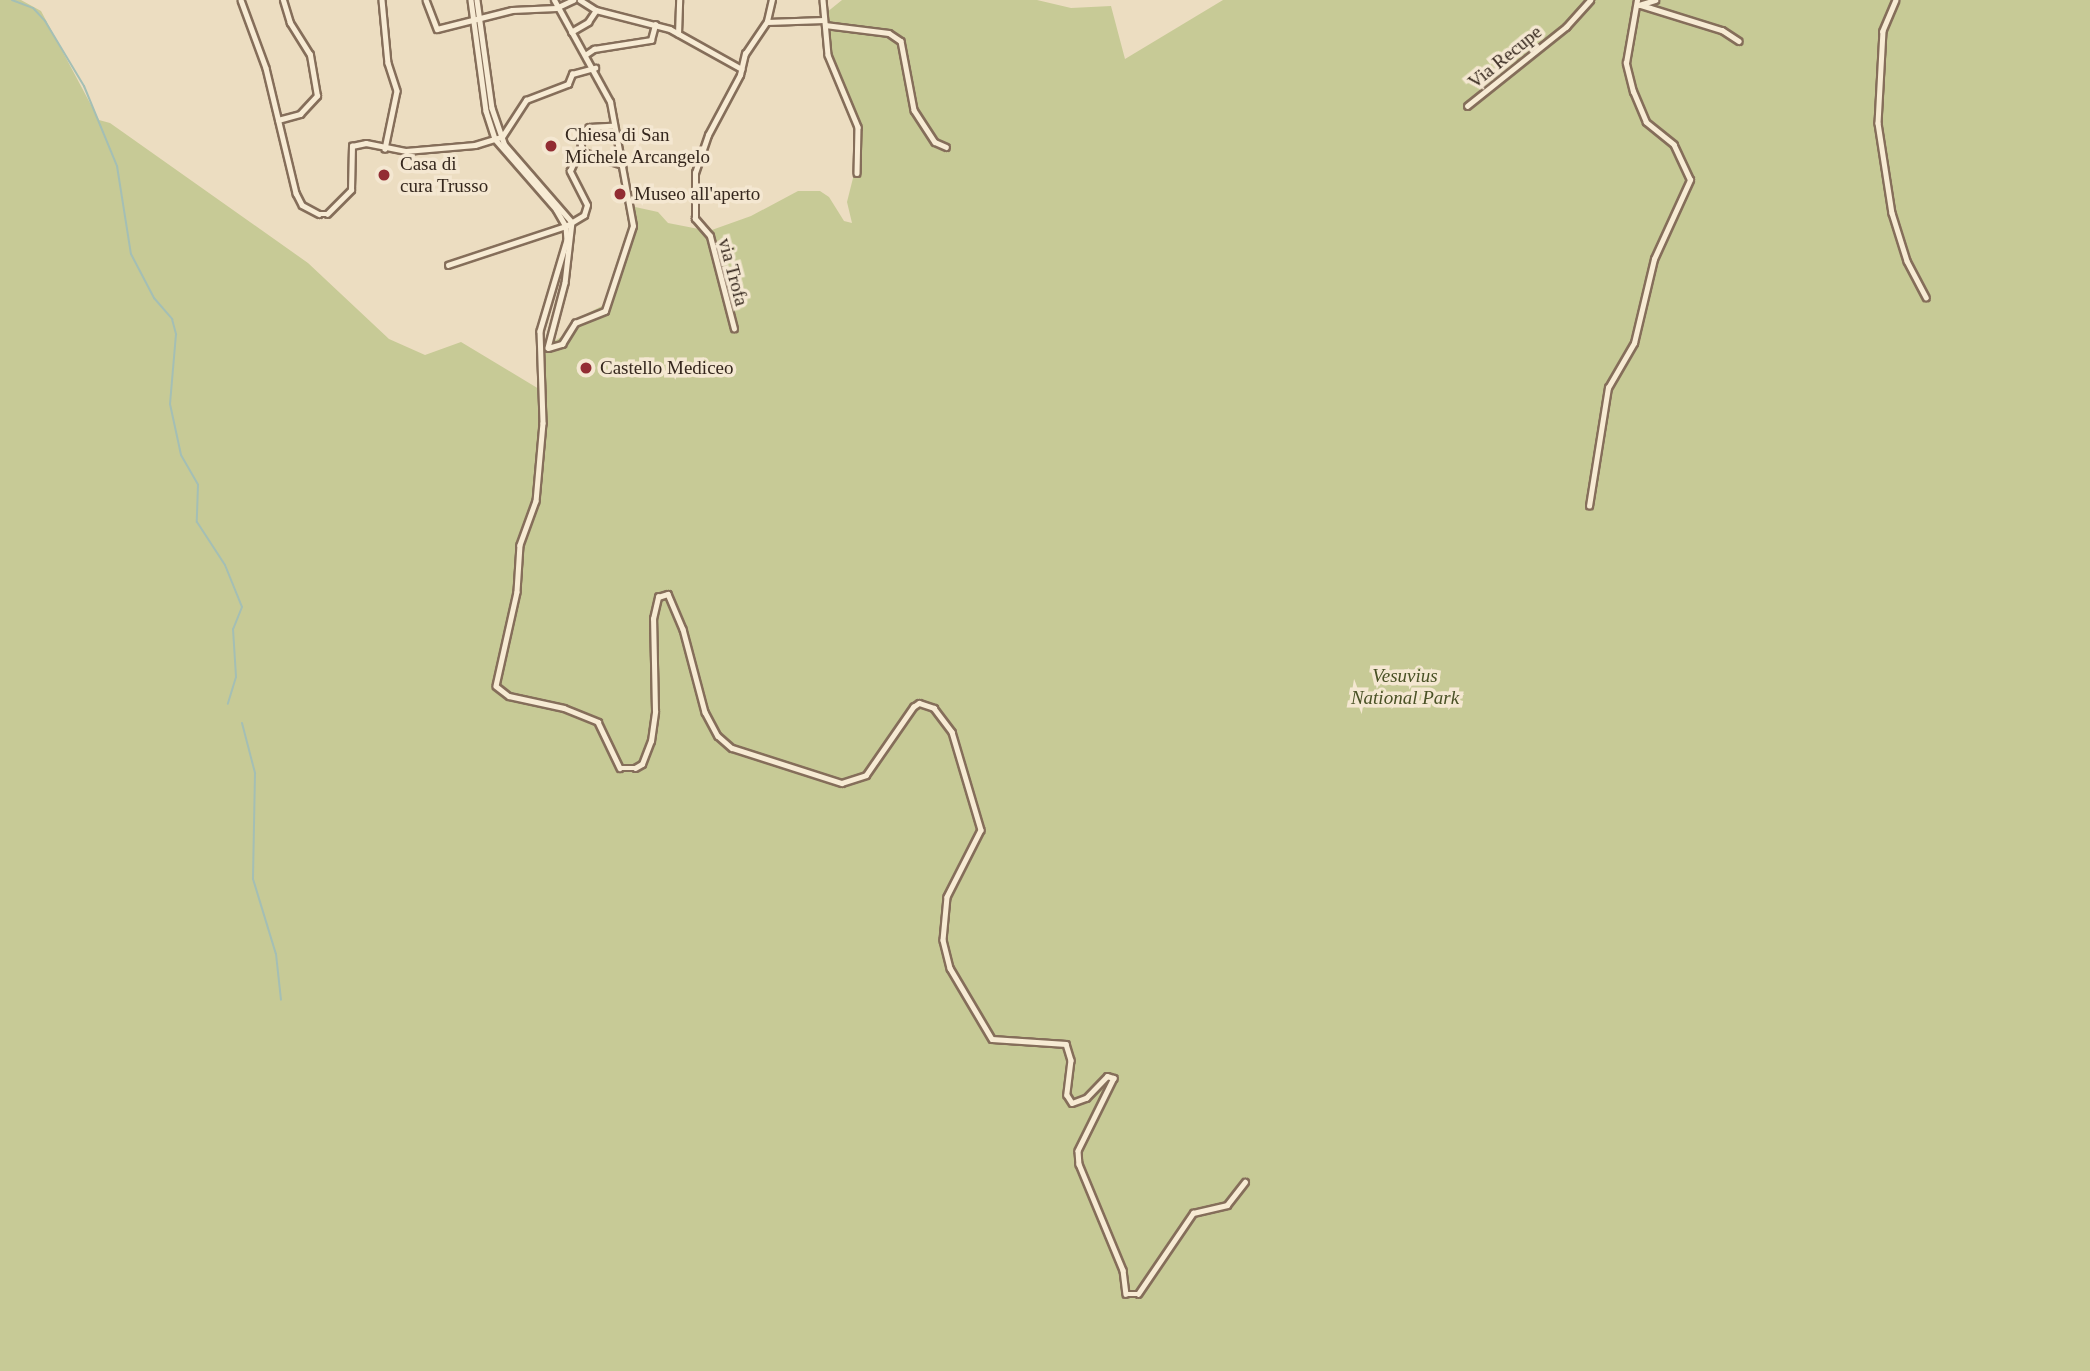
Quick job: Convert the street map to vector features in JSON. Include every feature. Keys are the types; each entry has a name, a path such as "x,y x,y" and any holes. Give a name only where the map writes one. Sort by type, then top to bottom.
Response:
{"street":[{"path":"242,0 278,120 296,193 311,212 327,214 351,190 352,146 366,143 385,149 463,147 502,137 526,100 568,84 572,74 594,68"},
{"path":"278,120 300,114 317,96 310,55 290,23 283,0"},
{"path":"382,0 388,63 397,91 385,149"},
{"path":"426,0 437,29 512,10 556,8 573,0"},
{"path":"471,0 486,111 495,139 556,208 566,226 567,240 542,318 543,423 536,491 520,545 517,592 496,686 509,696 564,708 598,722 620,768 642,764 652,741 653,619 663,594 674,601 705,712 718,736 732,748 842,783 866,775 919,703 928,704 943,717 960,754 981,831 947,897 943,940 950,968 992,1039 1066,1044 1071,1060 1067,1095 1072,1103 1086,1098 1107,1076 1114,1078 1078,1151 1079,1164 1120,1266 1124,1289 1135,1297 1193,1213 1227,1205 1245,1182"},
{"path":"477,0 492,108 502,137 511,154 572,222 565,283 548,348"},
{"path":"542,346 548,348 562,344 575,323 602,314 633,226 623,165 611,126 610,102 594,68 556,8 554,0"},
{"path":"580,0 596,10 678,34 742,69"},
{"path":"678,34 679,0"},
{"name":"via Trofa","path":"734,329 713,243 695,219 695,173 708,135 742,69 745,54 766,23 772,0"},
{"path":"823,0 831,64 858,127 857,173"},
{"name":"Via Recupe","path":"1467,106 1566,27 1590,0"},
{"path":"1639,3 1655,0"},
{"path":"1896,0 1883,31 1878,123 1892,213 1907,261 1926,297"},
{"path":"1639,3 1722,30 1739,41"},
{"path":"1589,506 1608,388 1634,343 1654,259 1690,180 1674,145 1646,122 1633,92 1627,49 1639,3"},
{"path":"571,32 588,22 596,10"},
{"path":"766,23 825,22 889,33 901,40 914,110 935,142 946,147"},
{"path":"585,55 594,49 651,40 654,25"},
{"path":"448,265 566,226 587,211 570,171 580,151 578,138 583,130 611,126"},
{"path":"580,151 623,165"}],"green space":[{"name":"Vesuvius National Park","path":"0,0 21,0 41,11 99,120 110,123 308,263 389,339 425,355 461,342 539,389 538,338 556,340 566,334 572,321 606,304 631,228 626,205 658,212 668,223 709,231 751,216 798,191 820,191 829,197 844,221 852,223 847,202 858,158 857,122 827,63 821,17 842,0 1037,0 1071,8 1111,6 1125,59 1223,0 2090,0 2090,1371 0,1371"}],"waterway":[{"path":"12,0 33,8 45,21 84,86 117,166 131,254 154,298 172,319 176,334 170,404 181,455 198,485 197,522 225,565 242,607 233,629 236,677 228,704"},
{"path":"242,723 255,773 253,879 276,954 281,1000"}],"place":[{"name":"Chiesa di San Michele Arcangelo","path":"551,146"},
{"name":"Casa di cura Trusso","path":"384,175"},
{"name":"Museo all'aperto","path":"620,194"},
{"name":"Castello Mediceo","path":"586,368"}]}
